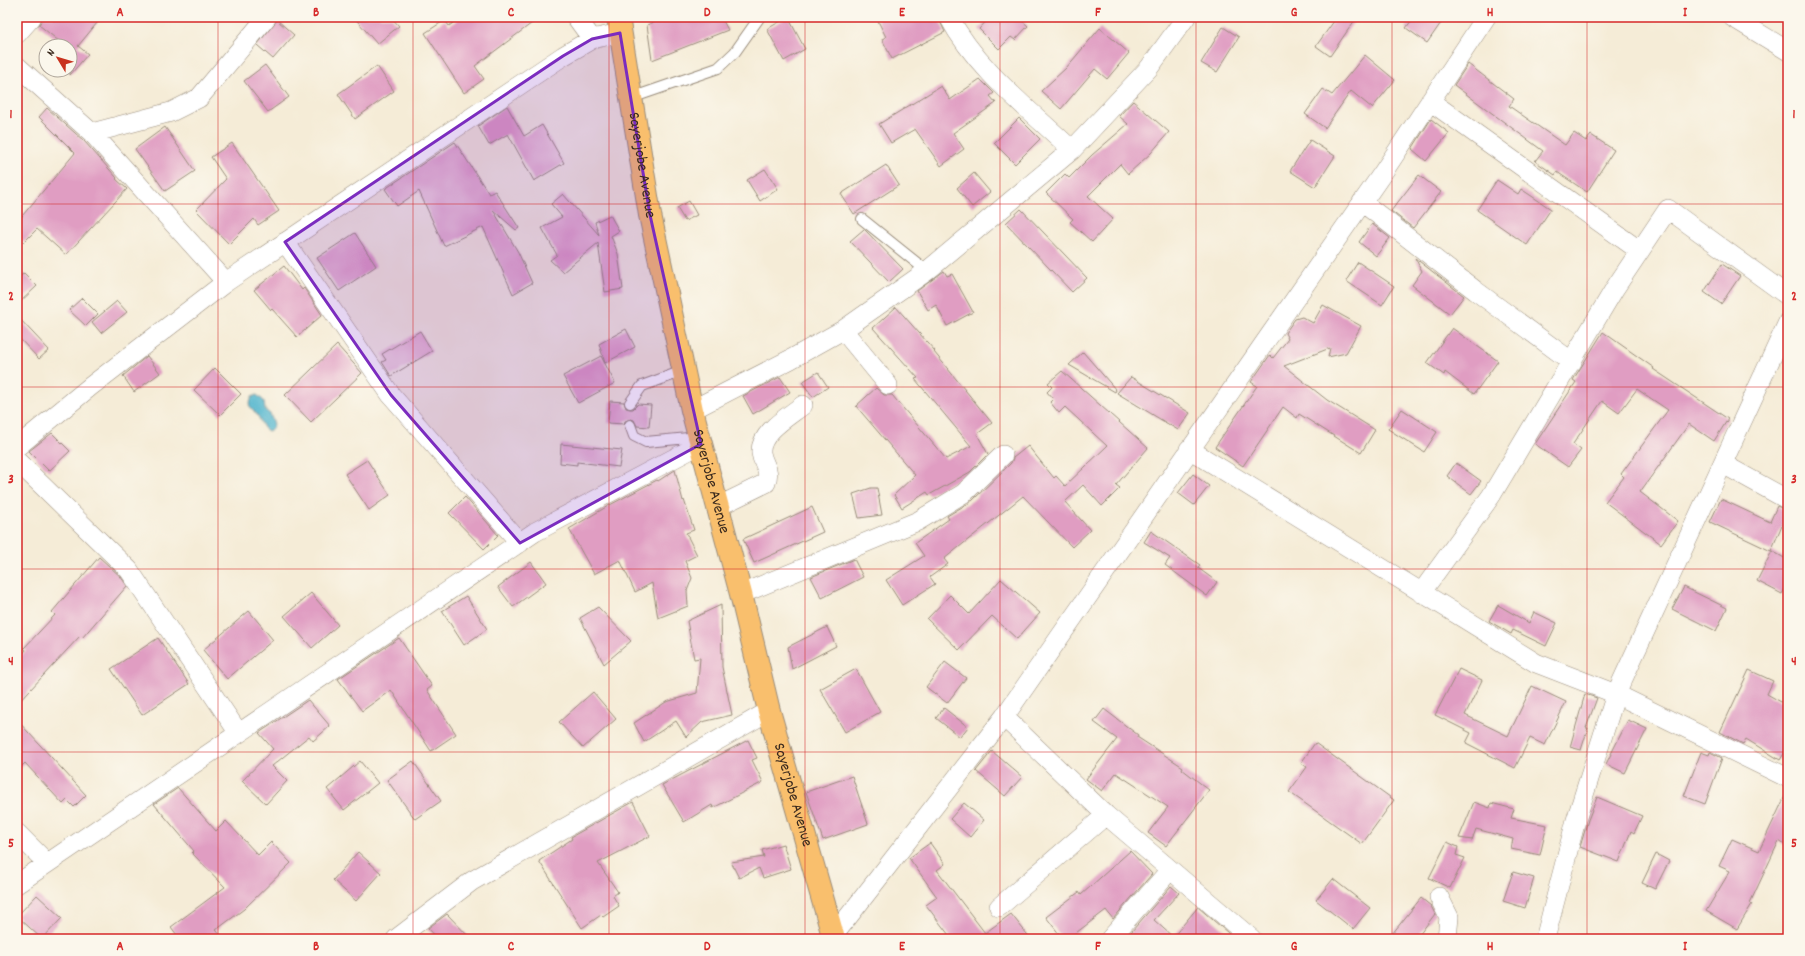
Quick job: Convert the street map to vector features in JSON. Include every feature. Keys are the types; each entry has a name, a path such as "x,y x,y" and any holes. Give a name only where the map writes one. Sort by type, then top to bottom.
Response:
{"main road":[{"name":"Sayerjobe Avenue","path":"619,25 650,215 692,410 741,594 768,711 834,937"}],"street":[{"path":"17,34 32,17"},
{"path":"92,133 171,112 199,98 267,17"},
{"path":"576,17 592,39"},
{"path":"949,17 956,29 991,74 1072,150"},
{"path":"692,410 791,359 843,330 927,271 1072,150 1149,68 1186,17"},
{"path":"834,937 1004,717 1362,202 1486,17"},
{"path":"1732,17 1788,51"},
{"path":"17,446 91,386 226,282 563,56 619,25"},
{"path":"17,66 92,133 226,282"},
{"path":"1430,101 1640,251"},
{"path":"1362,202 1470,286 1572,362"},
{"path":"1421,593 1491,496 1615,288 1668,209 1788,296"},
{"path":"285,242 391,395 520,543"},
{"path":"1545,939 1576,820 1616,694 1788,322"},
{"path":"843,330 888,385"},
{"path":"717,507 766,483 769,474 761,453 762,442 775,426 803,405"},
{"path":"17,884 238,732 535,532 700,441"},
{"path":"1189,450 1536,663 1616,694 1788,778"},
{"path":"741,594 918,521 964,493 1003,455"},
{"path":"17,461 129,570 238,732"},
{"path":"1723,464 1788,500"},
{"path":"396,939 472,881 768,711"},
{"path":"1004,717 1106,815 1252,939"},
{"path":"999,907 1106,815"},
{"path":"17,833 47,863"},
{"path":"1110,939 1170,870"},
{"path":"1439,897 1449,917 1447,939"}],"lane":[{"path":"631,98 718,68 735,52 759,18"},
{"path":"862,219 927,271"},
{"path":"630,403 642,386 684,371"},
{"path":"630,425 634,436 646,442 700,441"}],"highlighted area":[{"path":"620,33 650,215 701,444 520,543 391,395 285,242 563,56 592,39"}],"water":[{"path":"257,395 264,401 265,410 270,414 274,424 272,429 268,431 264,428 258,416 249,405 252,397"}],"building":[{"path":"43,17 102,17 78,46 78,38 55,38 39,25"},
{"path":"354,17 391,17 399,26 377,44"},
{"path":"461,17 540,17 475,66 484,79 464,93 425,33 445,20 449,26"},
{"path":"666,17 721,17 728,30 652,60 647,25"},
{"path":"788,17 805,49 784,61 767,29"},
{"path":"876,17 938,17 945,32 892,59 882,39 886,37"},
{"path":"990,17 1018,17 1028,26 1015,40 1011,37 999,49 979,29"},
{"path":"1337,17 1357,17 1330,56 1316,46"},
{"path":"1414,17 1445,17 1427,43 1406,28"},
{"path":"277,20 294,35 273,59 257,45"},
{"path":"1223,27 1239,37 1217,72 1201,63"},
{"path":"1100,28 1129,53 1107,79 1095,69 1061,109 1041,91 1066,68"},
{"path":"78,46 88,54 78,66"},
{"path":"1365,55 1395,80 1372,108 1351,91 1325,128 1305,114 1323,89 1332,95"},
{"path":"1468,64 1514,99 1509,106 1565,145 1574,133 1586,141 1591,135 1614,150 1587,192 1557,172 1555,175 1535,161 1543,151 1454,85"},
{"path":"265,65 289,97 268,112 244,81"},
{"path":"377,66 394,91 355,119 338,94"},
{"path":"980,79 994,93 990,96 996,103 953,133 964,149 941,166 915,129 891,143 879,124 941,86 950,100"},
{"path":"1133,101 1169,132 1151,153 1128,174 1120,164 1088,196 1113,219 1092,242 1070,222 1073,219 1046,193 1065,174 1069,178 1092,155 1128,124 1119,116"},
{"path":"507,106 524,136 542,125 564,163 534,181 508,134 489,145 478,126"},
{"path":"47,108 84,141 117,178 116,179 127,189 66,255 37,229 24,242 17,236 17,222 75,153 39,117"},
{"path":"1019,118 1040,139 1015,164 994,143"},
{"path":"1431,119 1449,133 1426,161 1412,149"},
{"path":"165,127 195,171 165,191 135,149"},
{"path":"1310,140 1335,156 1315,187 1290,171"},
{"path":"455,142 489,194 495,191 519,228 516,230 493,210 518,252 532,283 513,294 483,227 444,246 419,191 397,206 385,189"},
{"path":"232,143 279,211 258,225 254,219 229,244 196,210 226,179 211,157"},
{"path":"886,165 899,185 854,214 841,194"},
{"path":"765,169 778,189 760,201 747,180"},
{"path":"974,173 990,192 972,207 957,188"},
{"path":"1419,175 1441,192 1413,228 1391,211"},
{"path":"1497,180 1518,194 1521,189 1551,209 1527,245 1477,210"},
{"path":"563,194 599,235 595,222 610,215 619,231 611,236 618,254 623,289 605,292 598,243 563,272 550,260 557,255 542,228 562,217 551,204"},
{"path":"689,201 697,215 685,221 677,208"},
{"path":"1021,209 1087,278 1072,292 1006,223"},
{"path":"1372,224 1390,238 1376,256 1359,242"},
{"path":"864,229 903,269 889,282 850,241"},
{"path":"355,233 376,266 339,291 317,258"},
{"path":"1415,258 1464,296 1450,314 1412,285 1422,271"},
{"path":"1358,262 1394,286 1382,305 1346,281"},
{"path":"1722,264 1740,276 1721,304 1704,292"},
{"path":"284,266 302,290 304,288 322,315 297,337 254,290"},
{"path":"944,271 947,276 952,274 973,312 947,326 936,305 928,310 917,291"},
{"path":"24,273 37,286 17,305 17,279"},
{"path":"82,298 98,314 86,326 69,310"},
{"path":"117,301 127,312 101,333 92,322"},
{"path":"1323,305 1361,326 1346,353 1328,357 1330,348 1284,366 1327,400 1375,430 1361,453 1299,414 1297,418 1283,407 1243,466 1215,447 1257,386 1251,382 1270,355 1273,358 1288,339 1285,333 1295,319 1302,317 1313,323"},
{"path":"896,307 935,351 934,352 992,423 977,434 988,454 970,472 929,495 927,492 902,508 894,495 915,475 856,406 876,388 884,395 892,395 946,459 971,446 915,379 918,378 873,328"},
{"path":"17,316 49,350 39,359 17,336"},
{"path":"1452,328 1498,361 1474,394 1445,372 1444,375 1427,363"},
{"path":"626,329 635,347 605,363 599,344"},
{"path":"420,331 432,351 391,376 382,362 386,360 382,354"},
{"path":"1603,332 1654,368 1653,369 1728,419 1714,441 1689,424 1640,492 1678,521 1661,544 1605,502 1624,477 1621,474 1668,410 1637,389 1619,413 1602,401 1573,444 1581,450 1568,467 1535,444 1576,382 1573,380"},
{"path":"337,345 362,373 311,422 285,395"},
{"path":"1083,352 1116,390 1115,392 1069,365"},
{"path":"147,356 160,373 134,392 123,376"},
{"path":"601,356 615,383 578,403 563,376"},
{"path":"215,368 241,394 220,415 194,390"},
{"path":"1062,371 1148,448 1116,485 1120,488 1102,506 1083,485 1065,502 1090,530 1072,547 1023,496 944,559 948,564 930,577 935,584 902,605 886,580 924,556 915,543 949,519 947,516 972,501 1011,463 1013,458 1028,446 1054,478 1056,476 1065,486 1107,446 1065,407 1059,413 1050,402 1053,399 1047,392 1052,387 1048,383"},
{"path":"818,372 828,387 813,397 802,382"},
{"path":"780,377 790,392 753,414 743,396"},
{"path":"1131,377 1190,413 1178,430 1117,393"},
{"path":"610,401 624,402 626,408 630,409 633,409 638,404 651,405 649,427 637,426 634,420 631,419 625,421 624,424 608,423"},
{"path":"1402,409 1437,432 1424,452 1388,429"},
{"path":"52,433 70,451 49,471 29,451"},
{"path":"561,444 622,450 619,467 577,462 577,465 560,463"},
{"path":"367,460 390,495 369,510 345,474"},
{"path":"1456,463 1481,481 1471,494 1447,476"},
{"path":"675,470 683,501 684,500 694,530 686,533 697,555 685,561 692,578 687,591 688,606 658,618 652,583 635,592 620,560 594,574 569,529 608,506 657,480 658,481"},
{"path":"1193,474 1209,486 1194,505 1178,493"},
{"path":"871,488 877,488 882,515 859,518 853,494"},
{"path":"465,497 498,535 484,549 449,513"},
{"path":"1721,499 1770,522 1777,506 1788,511 1771,551 1710,522"},
{"path":"812,507 823,532 754,563 743,539"},
{"path":"1151,531 1200,565 1198,568 1217,582 1207,596 1165,565 1170,558 1144,542"},
{"path":"1772,551 1788,560 1788,583 1782,594 1757,581"},
{"path":"99,557 121,577 127,586 82,638 80,636 17,704 17,661 26,650 24,648 55,615 52,612"},
{"path":"854,559 863,577 822,598 811,577"},
{"path":"531,562 546,583 513,607 498,587"},
{"path":"1001,579 1040,613 1017,639 992,616 959,650 927,619 950,595 969,614"},
{"path":"1684,587 1727,608 1716,631 1672,609"},
{"path":"311,593 338,625 312,648 284,616"},
{"path":"466,596 487,629 464,645 442,611"},
{"path":"721,605 722,667 732,715 702,722 686,737 676,721 644,742 634,723 666,702 697,693 700,658 694,659 687,621"},
{"path":"1498,605 1529,623 1534,612 1557,623 1546,646 1513,630 1511,634 1489,621"},
{"path":"598,607 631,641 604,664 580,618"},
{"path":"249,611 273,640 227,679 203,650"},
{"path":"827,627 836,646 792,669 788,647"},
{"path":"158,638 189,684 142,715 111,669"},
{"path":"399,638 432,686 427,690 456,734 431,751 391,690 362,711 338,679"},
{"path":"945,662 966,678 947,703 926,687"},
{"path":"856,669 880,712 845,732 820,689"},
{"path":"1459,669 1482,680 1465,715 1508,736 1532,686 1566,702 1545,745 1530,738 1515,768 1466,743 1471,733 1435,715"},
{"path":"1749,670 1773,681 1767,694 1788,706 1788,747 1780,760 1746,739 1743,744 1720,732"},
{"path":"593,692 616,719 583,748 559,722"},
{"path":"1585,694 1597,698 1586,728 1588,728 1581,750 1570,747"},
{"path":"308,700 330,726 313,741 309,736 272,766 287,781 266,804 242,781 273,749 259,733"},
{"path":"944,708 968,727 960,737 936,718"},
{"path":"1104,709 1138,735 1137,737 1183,767 1182,769 1209,790 1166,846 1148,833 1168,807 1116,773 1102,791 1086,779 1117,739 1094,722"},
{"path":"17,720 86,795 74,807 67,800 63,804 25,763 17,771"},
{"path":"1628,720 1647,729 1625,773 1606,764"},
{"path":"748,740 757,758 752,760 763,782 713,808 712,805 684,822 662,785"},
{"path":"1315,743 1394,800 1362,844 1289,792 1307,767 1301,763"},
{"path":"992,751 1022,777 1005,796 976,771"},
{"path":"1701,752 1709,755 1710,752 1722,758 1705,804 1684,796"},
{"path":"360,761 378,783 344,810 327,789"},
{"path":"413,761 441,801 415,819 387,780"},
{"path":"852,776 868,824 823,840 806,792"},
{"path":"178,788 216,831 226,821 258,855 271,842 291,863 244,909 216,930 224,939 180,939 171,927 225,887 192,853 194,851 154,804"},
{"path":"1788,790 1788,847 1779,841 1750,903 1752,904 1737,929 1706,911 1730,871 1719,866 1732,839 1759,851"},
{"path":"1597,797 1642,816 1634,833 1631,831 1619,862 1580,847"},
{"path":"633,802 650,836 598,863 618,892 613,896 619,906 603,917 601,915 582,928 539,861 572,839 571,837"},
{"path":"1474,802 1490,808 1491,803 1514,809 1511,818 1547,825 1540,855 1511,849 1513,839 1476,829 1472,840 1459,838"},
{"path":"964,803 984,820 970,837 950,819"},
{"path":"1447,842 1458,847 1456,855 1465,858 1450,888 1429,878"},
{"path":"930,843 945,864 937,870 985,933 1011,914 1031,939 952,939 926,905 937,897 909,858"},
{"path":"783,844 791,869 763,878 759,868 739,878 731,862 764,857 762,850"},
{"path":"1130,851 1152,874 1113,919 1106,910 1068,939 1063,939 1046,917 1079,892 1081,895"},
{"path":"358,852 381,873 356,901 333,880"},
{"path":"1656,854 1669,861 1655,889 1642,883"},
{"path":"1513,872 1534,878 1525,908 1503,901"},
{"path":"1333,879 1370,908 1353,929 1316,900"},
{"path":"1171,886 1179,893 1154,920 1173,937 1198,907 1235,939 1125,939"},
{"path":"37,895 62,918 42,939 17,916"},
{"path":"1421,898 1431,906 1435,914 1416,939 1388,939"},
{"path":"447,914 471,939 438,939 428,928"}]}
